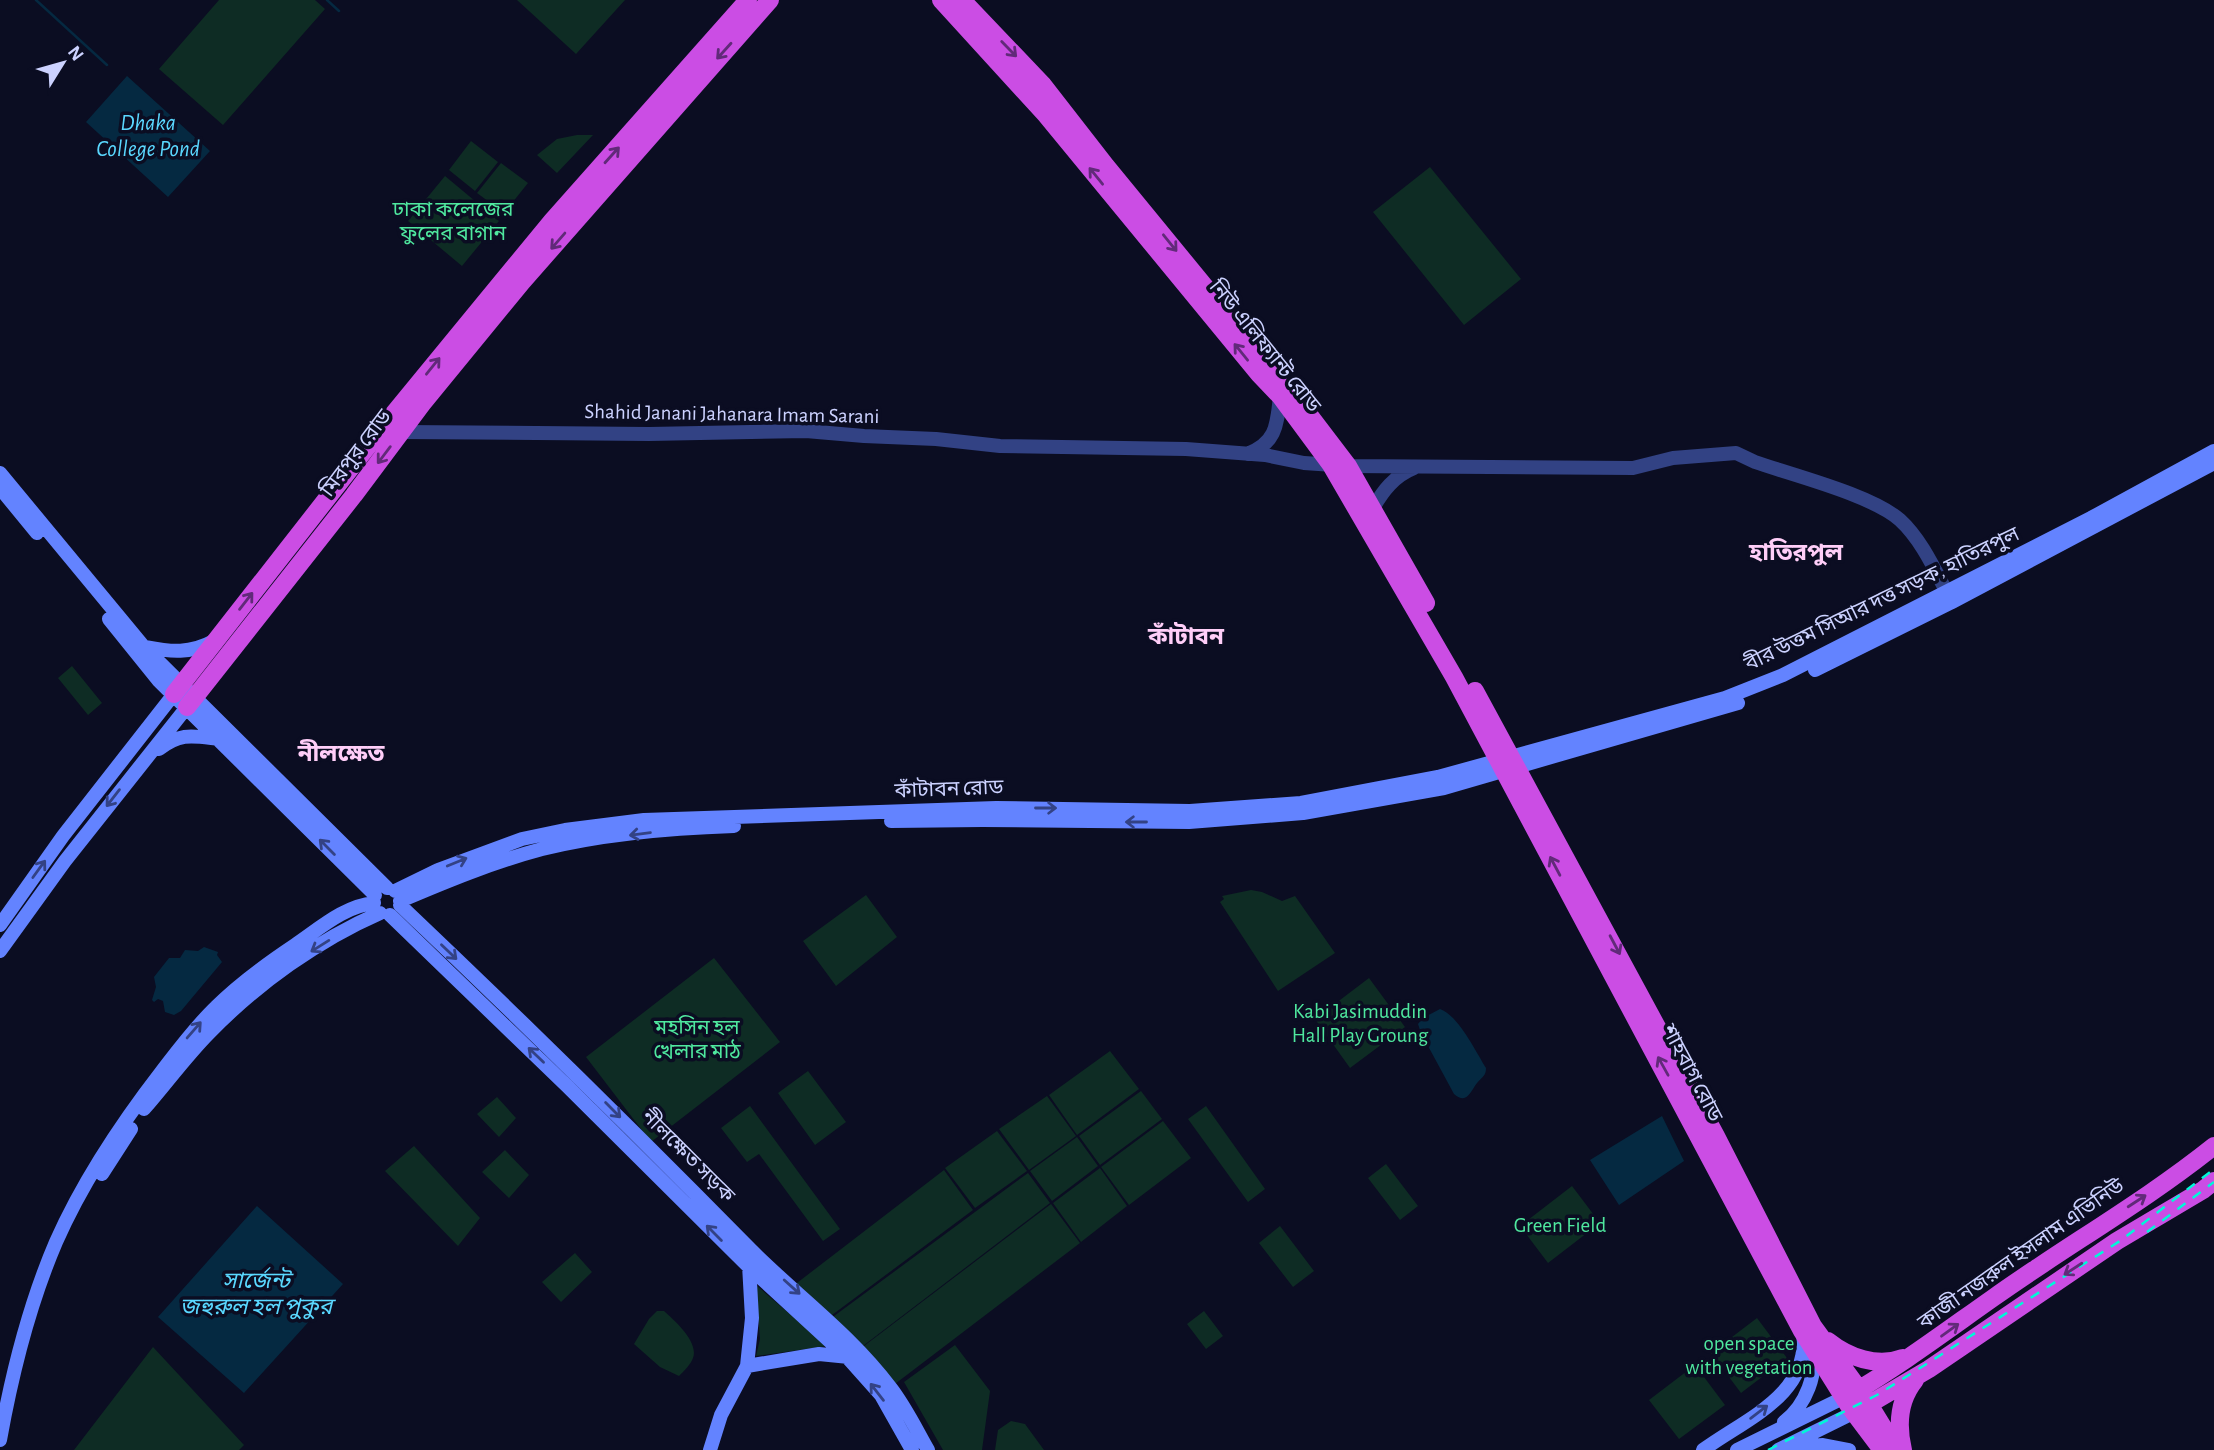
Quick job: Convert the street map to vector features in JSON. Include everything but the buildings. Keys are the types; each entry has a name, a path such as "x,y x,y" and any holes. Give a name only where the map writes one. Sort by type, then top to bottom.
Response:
{"highway":[{"name":"মিরপুর রোড","path":"185,695 216,640 386,423 578,205 748,0"},
{"name":"মিরপুর রোড","path":"185,695 238,641 522,282 578,205 770,0"},
{"name":"নিউ এলিফ্যান্ট রোড","path":"941,0 1046,115 1373,508 1508,764"},
{"name":"নিউ এলিফ্যান্ট রোড","path":"962,0 1043,85 1106,166 1297,398 1339,465 1441,653 1508,764"},
{"name":"শাহবাগ রোড","path":"1508,764 1710,1124 1808,1328 1856,1401"},
{"name":"কাজী নজরুল ইসলাম এভিনিউ","path":"1856,1401 1993,1298 2172,1178 2214,1146"},
{"name":"কাজী নজরুল ইসলাম এভিনিউ","path":"1856,1401 1928,1369 2106,1248 2214,1181"},
{"path":"1808,1328 1841,1351 1857,1357 1884,1362 1917,1353"},
{"path":"1903,1450 1900,1435 1902,1400 1914,1381 1928,1369"},
{"path":"1856,1401 1882,1450"},
{"path":"1856,1401 1898,1450"}],"main road":[{"name":"বীর উত্তম সিআর দত্ত সড়ক, হাতিরপুল","path":"1508,764 1755,691 1953,595 2214,451"},
{"path":"1953,595 2214,463"},
{"path":"0,473 185,695 264,763 388,901"},
{"path":"0,488 159,681 185,695"},
{"path":"144,647 178,653 216,640"},
{"path":"238,641 236,651 217,677 210,695 214,705 261,754 264,763"},
{"name":"নীলক্ষেত সড়ক","path":"185,695 220,739 388,901 557,1076 891,1388 928,1450"},
{"name":"মিরপুর রোড","path":"0,951 142,761 185,695"},
{"name":"মিরপুর রোড","path":"0,925 63,836 185,695"},
{"path":"142,761 172,739 188,736 220,739"},
{"name":"কাঁটাবন রোড","path":"388,901 474,855 531,837 644,820 723,822 996,808 1190,811 1301,803 1508,764"},
{"path":"0,1440 9,1393 28,1323 55,1245 103,1153 134,1108 190,1035 218,1005 269,962 344,912 365,904 388,901"},
{"path":"5,1450 16,1394 35,1323 64,1245 95,1185 142,1112 209,1032 241,1003 299,959 388,901"},
{"path":"710,1450 721,1415 747,1366 752,1318 752,1261"},
{"path":"1769,1433 1788,1418 1810,1385 1814,1369 1808,1328"},
{"path":"1703,1450 1757,1414 1791,1383 1805,1349 1808,1328"},
{"path":"747,1366 819,1353 853,1354"},
{"name":"নীলক্ষেত সড়ক","path":"853,1354 881,1395 912,1450"},
{"path":"1737,1450 1769,1433 1856,1401"},
{"path":"1778,1450 1856,1401"},
{"path":"1778,1450 1806,1444 1849,1450"}],"street":[{"path":"1247,454 1259,449 1274,433 1280,396"},
{"name":"Shahid Janani Jahanara Imam Sarani","path":"402,432 649,434 806,431 1000,446 1186,449 1265,455 1304,463 1339,465"},
{"path":"1339,465 1633,468 1673,458 1736,453 1885,509 1906,527 1953,595"},
{"path":"1373,508 1396,478 1418,466"}],"green space":[{"path":"219,0 315,0 325,9 223,125 159,69"},
{"path":"517,0 625,0 576,54"},
{"path":"593,135 557,173 537,155 557,139"},
{"path":"471,141 498,162 475,191 449,170"},
{"path":"501,163 528,183 504,213 477,193"},
{"path":"1430,167 1521,279 1464,325 1373,212"},
{"name":"ঢাকা কলেজের ফুলের বাগান","path":"445,176 499,221 462,266 408,221"},
{"path":"72,666 102,703 88,715 58,678"},
{"path":"1251,890 1282,901 1295,896 1335,953 1278,991 1220,902 1224,899 1222,896"},
{"path":"866,895 897,937 836,986 803,941"},
{"name":"মহসিন হল খেলার মাঠ","path":"714,958 780,1042 651,1142 586,1057"},
{"name":"Kabi Jasimuddin Hall Play Groung","path":"1369,978 1405,1027 1350,1068 1315,1019"},
{"path":"1110,1051 1139,1089 1077,1135 1049,1095"},
{"path":"808,1071 846,1122 815,1145 778,1093"},
{"path":"1141,1091 1162,1119 1100,1165 1079,1136"},
{"path":"1047,1096 1076,1136 1029,1170 999,1129"},
{"path":"497,1097 516,1118 499,1137 477,1114"},
{"path":"750,1106 840,1229 823,1241 759,1154 747,1162 721,1128"},
{"path":"1206,1106 1265,1189 1248,1202 1188,1119"},
{"path":"1163,1121 1191,1158 1129,1205 1101,1167"},
{"path":"997,1131 1027,1171 975,1208 945,1168"},
{"path":"1077,1137 1098,1166 1052,1201 1030,1171"},
{"path":"414,1146 480,1218 458,1246 385,1171"},
{"path":"505,1150 529,1175 509,1198 482,1172"},
{"path":"1386,1164 1418,1206 1400,1220 1368,1178"},
{"path":"1100,1168 1127,1206 1081,1242 1053,1203"},
{"path":"944,1170 973,1210 828,1318 793,1286"},
{"path":"1028,1173 1050,1203 859,1349 830,1319"},
{"name":"Green Field","path":"1572,1186 1600,1223 1548,1263 1520,1226"},
{"path":"1051,1204 1080,1243 891,1387 860,1349"},
{"path":"1280,1226 1314,1271 1293,1287 1259,1243"},
{"path":"575,1253 592,1272 561,1302 542,1282"},
{"path":"756,1285 827,1346 756,1356 760,1339"},
{"path":"657,1311 664,1311 674,1320 693,1345 692,1360 679,1376 660,1367 634,1344"},
{"path":"1204,1311 1223,1336 1206,1349 1187,1324"},
{"name":"open space with vegetation","path":"1757,1318 1787,1358 1741,1393 1711,1353"},
{"path":"955,1345 990,1391 982,1450 943,1450 904,1382"},
{"path":"153,1347 244,1445 239,1450 74,1450"},
{"path":"1695,1365 1725,1405 1679,1439 1649,1400"},
{"path":"1011,1421 1025,1424 1044,1450 995,1450 998,1430"}],"water":[{"name":"Dhaka College Pond","path":"127,76 210,151 168,197 86,122"},
{"path":"204,947 218,952 222,962 181,1011 174,1015 165,1012 163,1001 152,1000 156,987 154,977 169,958 180,958 185,950 198,951"},
{"path":"1440,1009 1460,1026 1486,1068 1483,1076 1465,1098 1454,1094 1418,1024 1423,1018"},
{"path":"1662,1116 1684,1161 1619,1205 1590,1160"},
{"name":"সার্জেন্ট জহুরুল হল পুকুর","path":"257,1206 343,1284 244,1393 158,1317"}],"waterway":[{"path":"36,0 107,65"},
{"path":"327,0 339,11"}],"railway":[{"path":"1768,1450 1877,1395 1928,1363 2120,1241 2214,1169"},
{"path":"2147,1232 2214,1182"}],"district":[{"name":"হাতিরপুল","path":"1796,553"},
{"name":"কাঁটাবন","path":"1186,637"},
{"name":"নীলক্ষেত","path":"341,754"}]}
